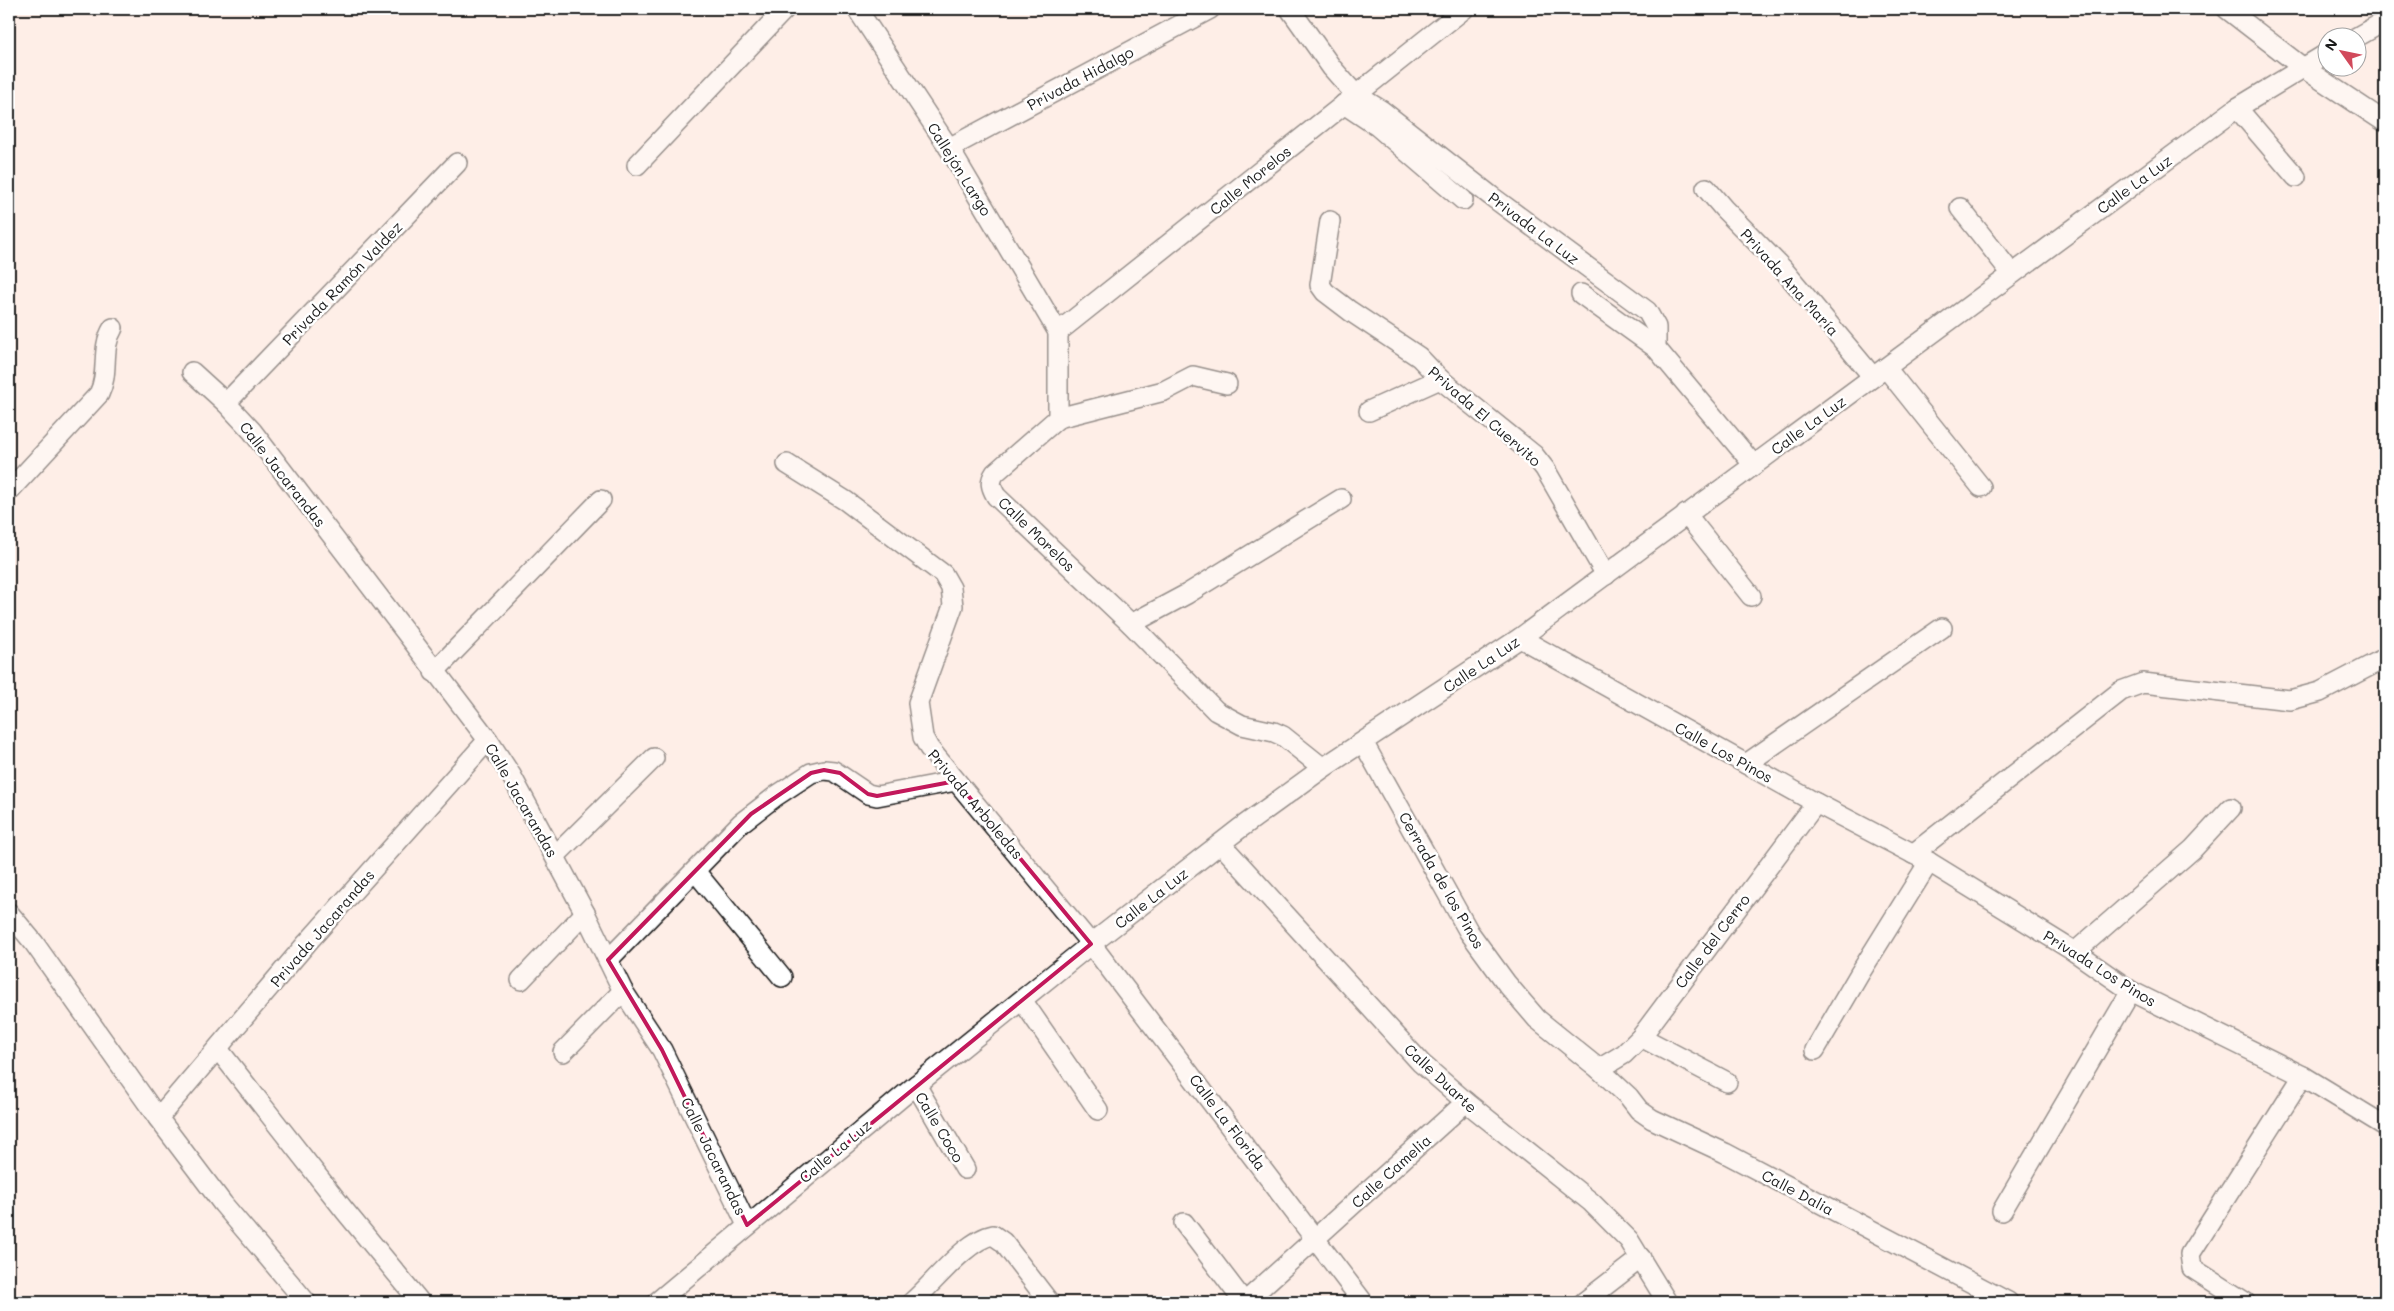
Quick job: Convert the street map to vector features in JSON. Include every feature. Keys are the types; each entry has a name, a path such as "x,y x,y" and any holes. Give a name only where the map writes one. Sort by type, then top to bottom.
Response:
{"street":[{"path":"637,165 784,9"},
{"name":"Callejón Largo","path":"857,9 949,148 1058,332"},
{"name":"Privada Hidalgo","path":"949,148 1210,9"},
{"name":"Privada La Luz","path":"1290,9 1332,68 1350,99 1382,110 1491,196 1647,312 1656,327 1656,348"},
{"name":"Calle Morelos","path":"1058,332 1464,9"},
{"path":"2228,9 2302,67 2385,122"},
{"path":"2366,32 2385,21"},
{"name":"Calle La Luz","path":"657,1302 916,1085 1239,828 1323,768 1520,638 2237,108 2316,59"},
{"path":"1350,99 1377,126 1463,200"},
{"path":"2237,108 2296,177"},
{"name":"Privada Ramón Valdez","path":"226,403 457,163"},
{"name":"Privada Ana María","path":"1706,188 1880,372 1981,487"},
{"path":"1960,208 2012,274"},
{"name":"Privada El Cuervito","path":"1330,221 1320,285 1325,292 1419,357 1440,379 1534,455 1545,469 1606,575"},
{"path":"1581,294 1656,348 1753,464"},
{"path":"9,491 98,394 106,376 106,343 113,328"},
{"path":"1058,332 1058,418 1164,391 1193,376 1227,384"},
{"name":"Calle Jacarandas","path":"192,372 226,403 252,431 434,672 488,740 511,775 585,913 623,990 662,1050 747,1225"},
{"path":"1369,411 1440,379"},
{"name":"Calle Morelos","path":"1058,418 995,473 991,479 992,489 996,496 1131,624 1216,711 1242,725 1274,732 1283,736 1323,768"},
{"name":"Privada Arboledas","path":"787,464 846,501 943,574 951,588 953,606 918,703 923,737 929,748 1091,944"},
{"path":"1131,624 1186,594 1341,499"},
{"path":"434,672 601,500"},
{"path":"1686,514 1751,596"},
{"path":"1746,764 1942,628"},
{"name":"Calle Los Pinos","path":"1520,638 1816,803 1929,862"},
{"path":"1913,854 2121,691 2128,688 2143,682 2290,700 2320,692 2385,658"},
{"name":"Privada Jacarandas","path":"158,1118 307,943 488,740"},
{"name":"Cerrada de los Pinos","path":"1363,742 1469,932 1496,969 1537,1019 1599,1069"},
{"path":"555,856 654,758"},
{"path":"608,960 752,814 811,773 824,770 834,771 868,794 877,796 956,781"},
{"name":"Calle del Cerro","path":"1599,1069 1624,1054 1641,1037 1816,803"},
{"path":"2075,952 2192,849 2232,808"},
{"name":"Calle Duarte","path":"1221,844 1421,1063 1466,1102 1591,1202 1629,1240 1667,1302"},
{"path":"1815,1050 1929,862"},
{"name":"Privada Los Pinos","path":"1929,862 2075,952 2131,991 2303,1076 2385,1126"},
{"path":"695,871 782,977"},
{"path":"9,912 34,943 158,1118 223,1204 306,1302"},
{"path":"521,980 585,913"},
{"name":"Calle La Florida","path":"1091,944 1362,1302"},
{"path":"563,1052 623,990"},
{"path":"2002,1211 2131,991"},
{"path":"1022,1000 1098,1110"},
{"path":"1641,1037 1727,1082"},
{"path":"218,1049 345,1212 420,1302"},
{"name":"Calle Dalia","path":"1599,1069 1629,1097 1639,1110 1652,1119 1725,1153 2008,1302"},
{"path":"2245,1302 2192,1268 2190,1254 2303,1076"},
{"name":"Calle Coco","path":"916,1085 965,1168"},
{"name":"Calle Camelia","path":"1245,1302 1466,1102"},
{"path":"1184,1223 1245,1302"},
{"path":"912,1302 949,1265 981,1239 993,1235 998,1237 1049,1302"},
{"path":"1584,1302 1641,1258"}],"highlighted area":[{"path":"824,770 840,773 868,794 877,796 956,781 1091,944 747,1225 662,1050 608,960 751,814 811,773"}]}
